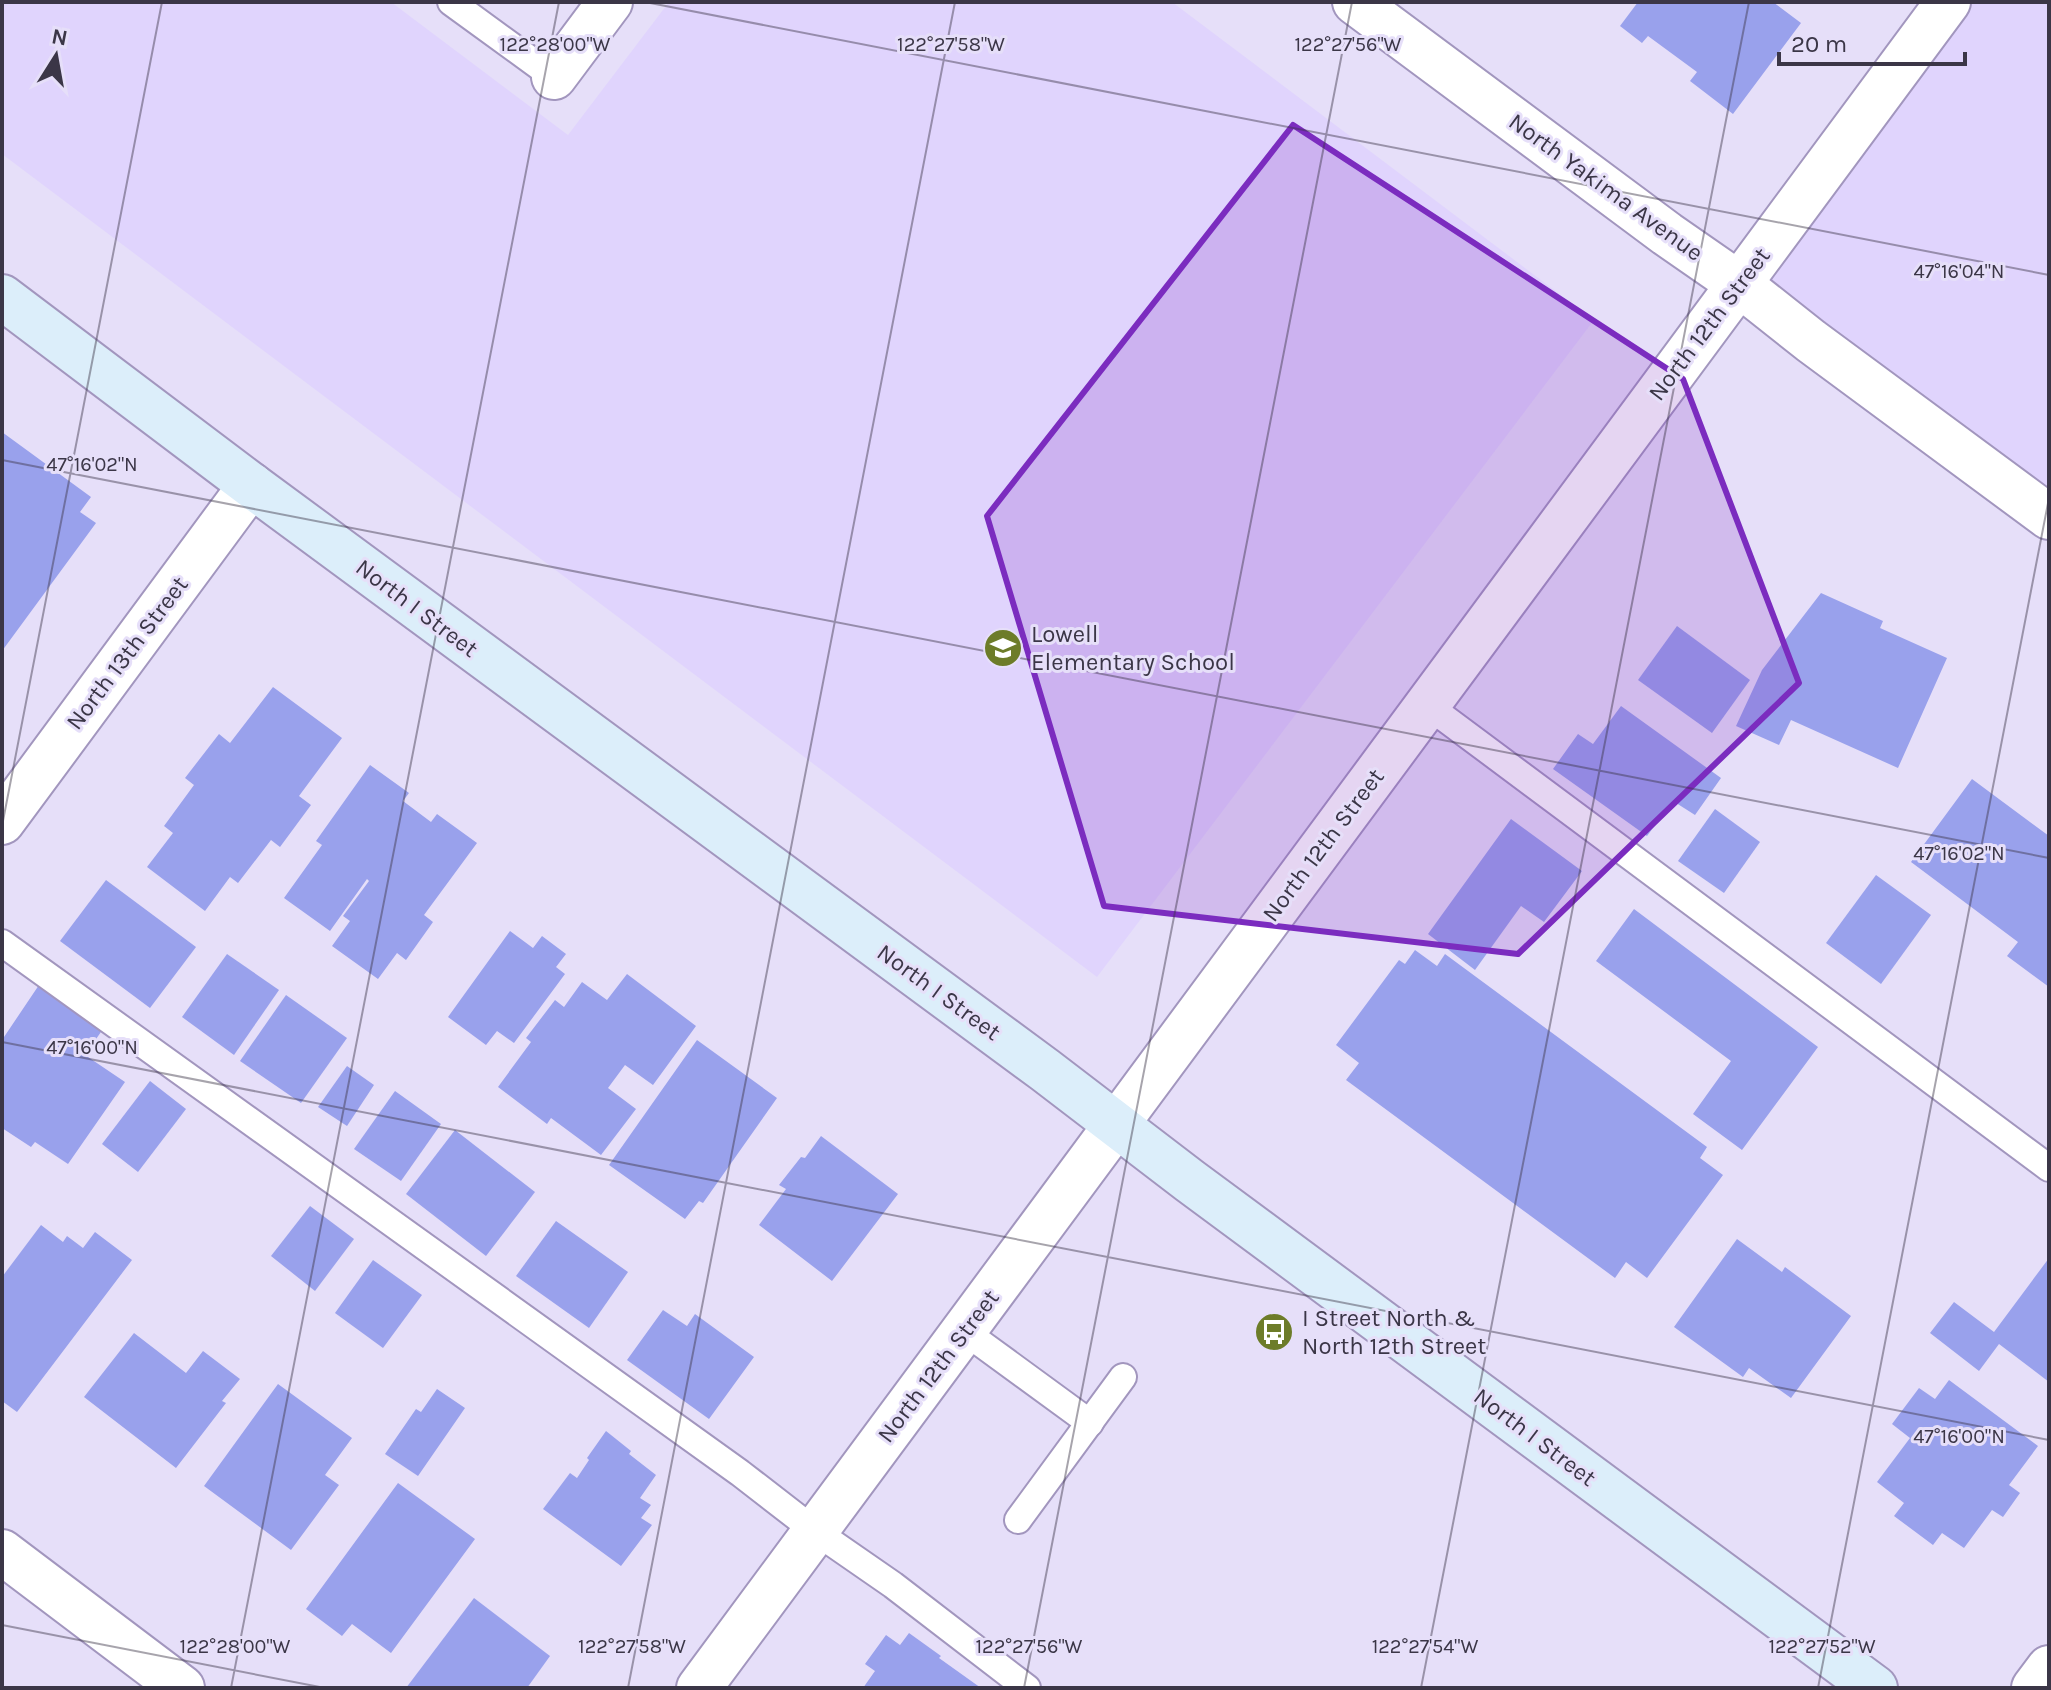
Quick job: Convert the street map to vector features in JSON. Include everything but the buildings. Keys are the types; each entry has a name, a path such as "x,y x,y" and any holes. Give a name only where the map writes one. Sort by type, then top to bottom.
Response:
{"main road":[{"name":"North I Street","path":"2,297 251,485 1045,1070 1875,1688"}],"street":[{"path":"554,77 610,2"},
{"name":"North Yakima Avenue","path":"1355,2 2049,517"},
{"name":"North 12th Street","path":"699,1688 1948,2"},
{"name":"North 13th Street","path":"2,822 251,485"},
{"path":"2,1552 182,1688"},
{"path":"2034,1688 2049,1668"}],"lane":[{"path":"451,2 554,77"},
{"path":"1427,705 2049,1168"},
{"path":"2,943 727,1464 1027,1688"},
{"path":"964,1331 1090,1423"},
{"path":"1018,1520 1123,1377"}],"highlighted area":[{"path":"1293,125 1683,379 1799,683 1518,954 1104,906 987,516"}],"shaded area":[{"name":"Lowell Elementary School","path":"2,2 391,2 568,135 669,2 1172,2 1594,320 1097,977 2,154"},
{"path":"1948,2 2049,2 2049,517 1739,284"}],"place":[{"name":"Lowell Elementary School","path":"1003,648"},
{"name":"I Street North & North 12th Street","path":"1274,1332"}]}
